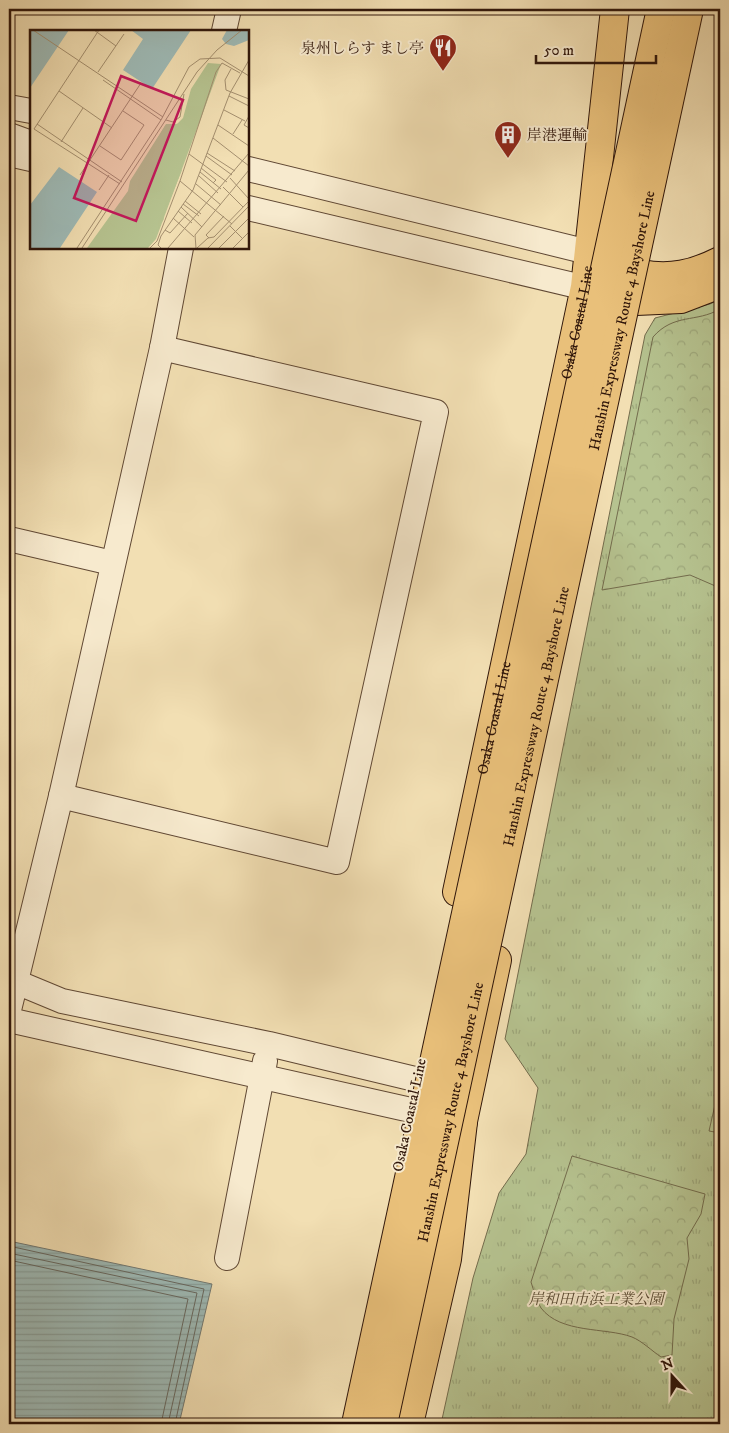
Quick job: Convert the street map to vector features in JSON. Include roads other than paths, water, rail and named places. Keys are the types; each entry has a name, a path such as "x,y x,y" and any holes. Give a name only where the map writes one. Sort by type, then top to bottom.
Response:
{"main road":[{"name":"Osaka Coastal Line","path":"344,1424 585,287 615,9"},
{"path":"398,1424 641,274 647,214 648,9"},
{"name":"Hanshin Expressway Route 4 Bayshore Line","path":"356,1424 661,9"},
{"name":"Hanshin Expressway Route 4 Bayshore Line","path":"383,1424 689,9"},
{"path":"641,274 657,278 677,276 698,271 720,260"},
{"path":"636,301 681,299 720,284"},
{"path":"409,1424 447,1259 463,1122"}],"street":[{"path":"224,30 229,9"},
{"path":"9,107 30,111"},
{"path":"9,122 30,126"},
{"path":"9,135 30,143"},
{"path":"9,154 30,159"},
{"path":"249,159 267,164 327,189"},
{"path":"249,169 588,252 641,274"},
{"path":"249,208 585,287 636,301"},
{"path":"9,1010 13,980 61,796 162,348 181,249"},
{"path":"61,796 337,862 436,412 162,348"},
{"path":"9,539 112,563"},
{"path":"13,980 62,1001 268,1044 469,1092"},
{"path":"9,1020 463,1122"},
{"path":"227,1258 268,1044"}],"water":[{"path":"9,1241 212,1284 179,1424 9,1424"}],"place":[{"name":"泉州しらす まし亭","path":"443,72"},
{"name":"岸港運輸","path":"508,159"}],"park label":[{"name":"岸和田市浜工業公園","path":"596,1299"}]}
